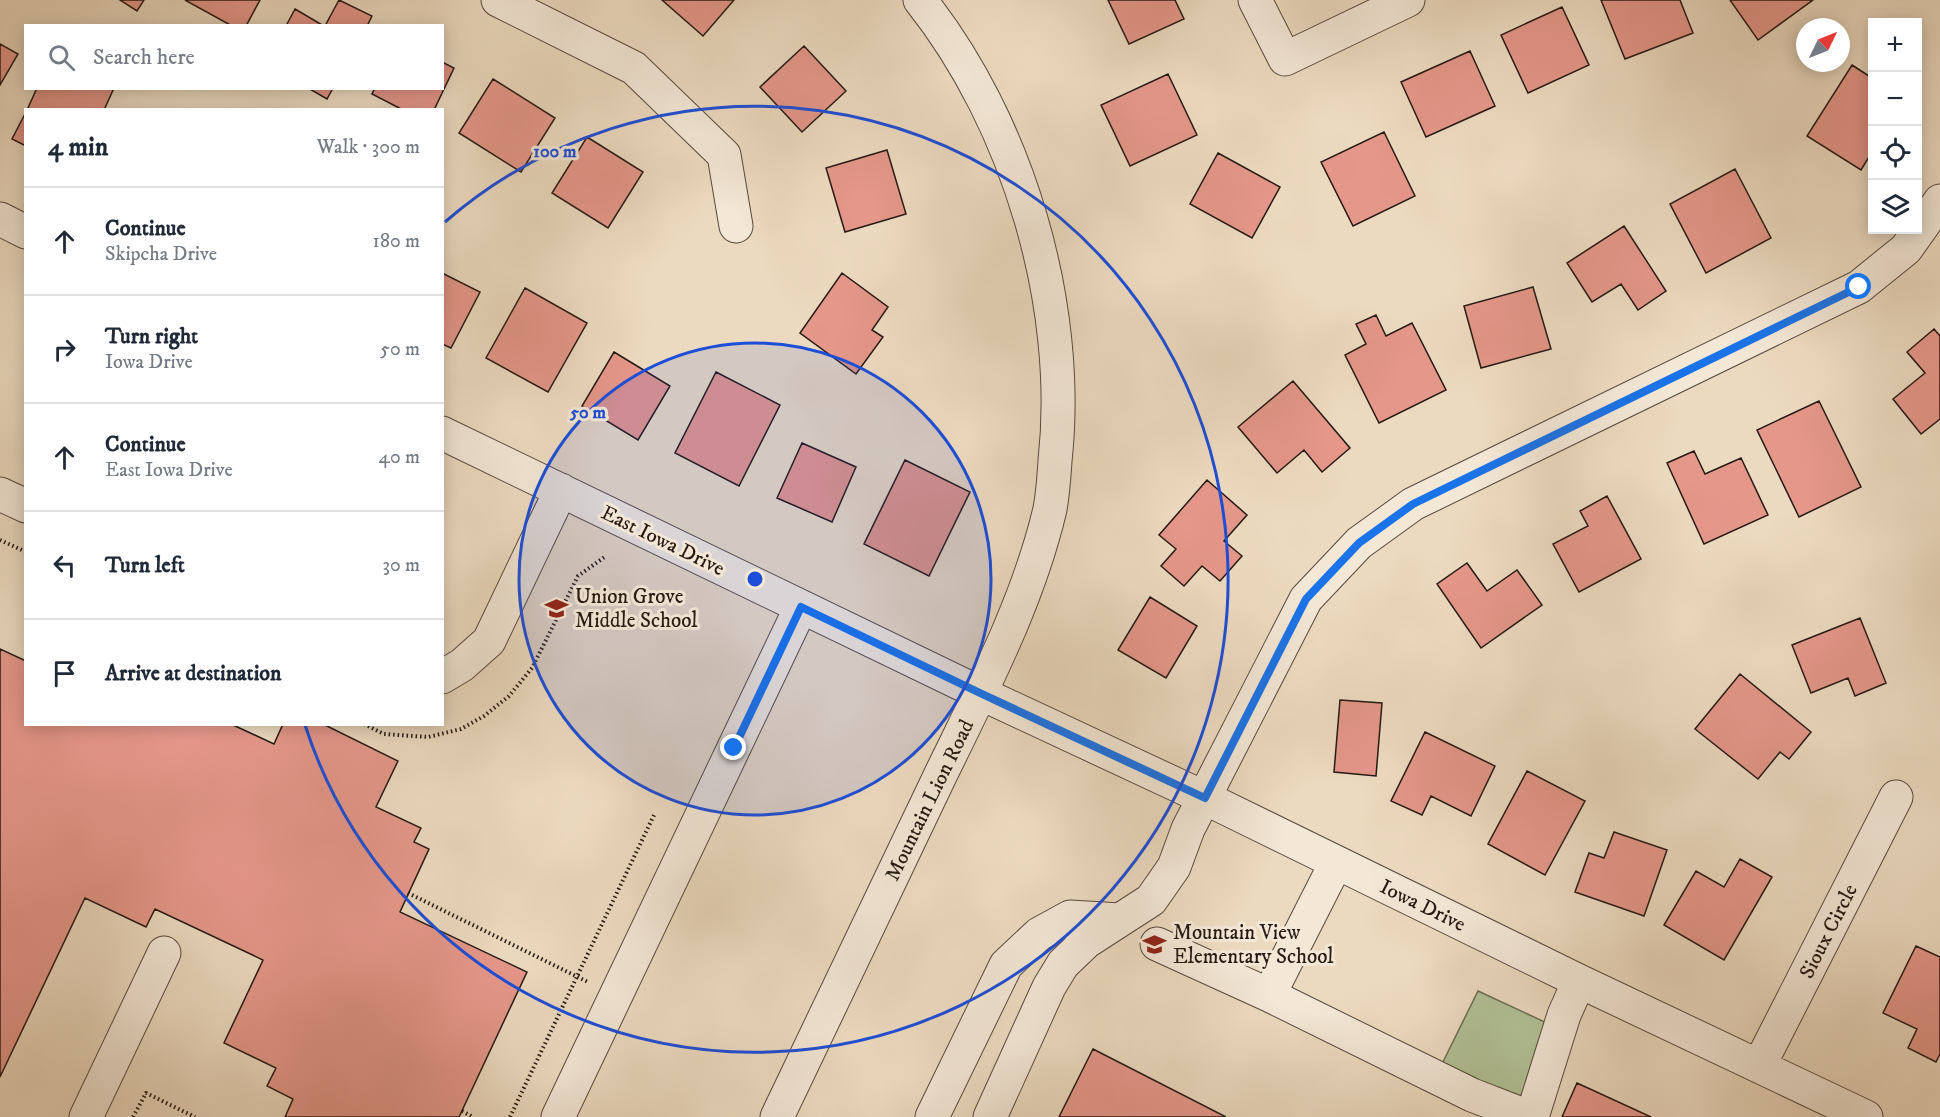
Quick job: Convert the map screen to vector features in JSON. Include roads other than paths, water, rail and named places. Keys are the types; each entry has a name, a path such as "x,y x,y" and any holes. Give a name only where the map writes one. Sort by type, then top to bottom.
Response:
{"street":[{"path":"498,0 634,68 724,155 736,226"},
{"name":"Mountain Lion Road","path":"777,1117 980,693 1024,592 1050,507 1058,438 1059,377 1052,314 1041,258 1024,199 1001,137 974,81 935,18 920,0"},
{"path":"1255,0 1285,59 1408,0"},
{"path":"990,1117 1049,987 1063,964 1086,942 1150,900 1174,867 1188,829 1306,599 1359,543 1413,504 1859,287 1906,249 1940,201"},
{"path":"0,219 24,231"},
{"name":"East Iowa Drive","path":"444,434 980,693"},
{"path":"444,676 462,665 489,641 561,490"},
{"path":"0,494 24,505"},
{"path":"558,1117 801,607"},
{"name":"Iowa Drive","path":"980,693 1205,798 1579,981 1866,1117"},
{"name":"Sioux Circle","path":"1759,1066 1896,796"},
{"path":"1269,994 1336,863"},
{"path":"932,1117 1006,965 1039,934 1070,917 1120,920"},
{"path":"1157,944 1269,994 1472,1095 1531,1117 1564,1015 1579,981"},
{"path":"86,1117 164,953"}],"place":[{"name":"Union Grove Middle School","path":"557,608"},
{"name":"Mountain View Elementary School","path":"1155,944"}]}
